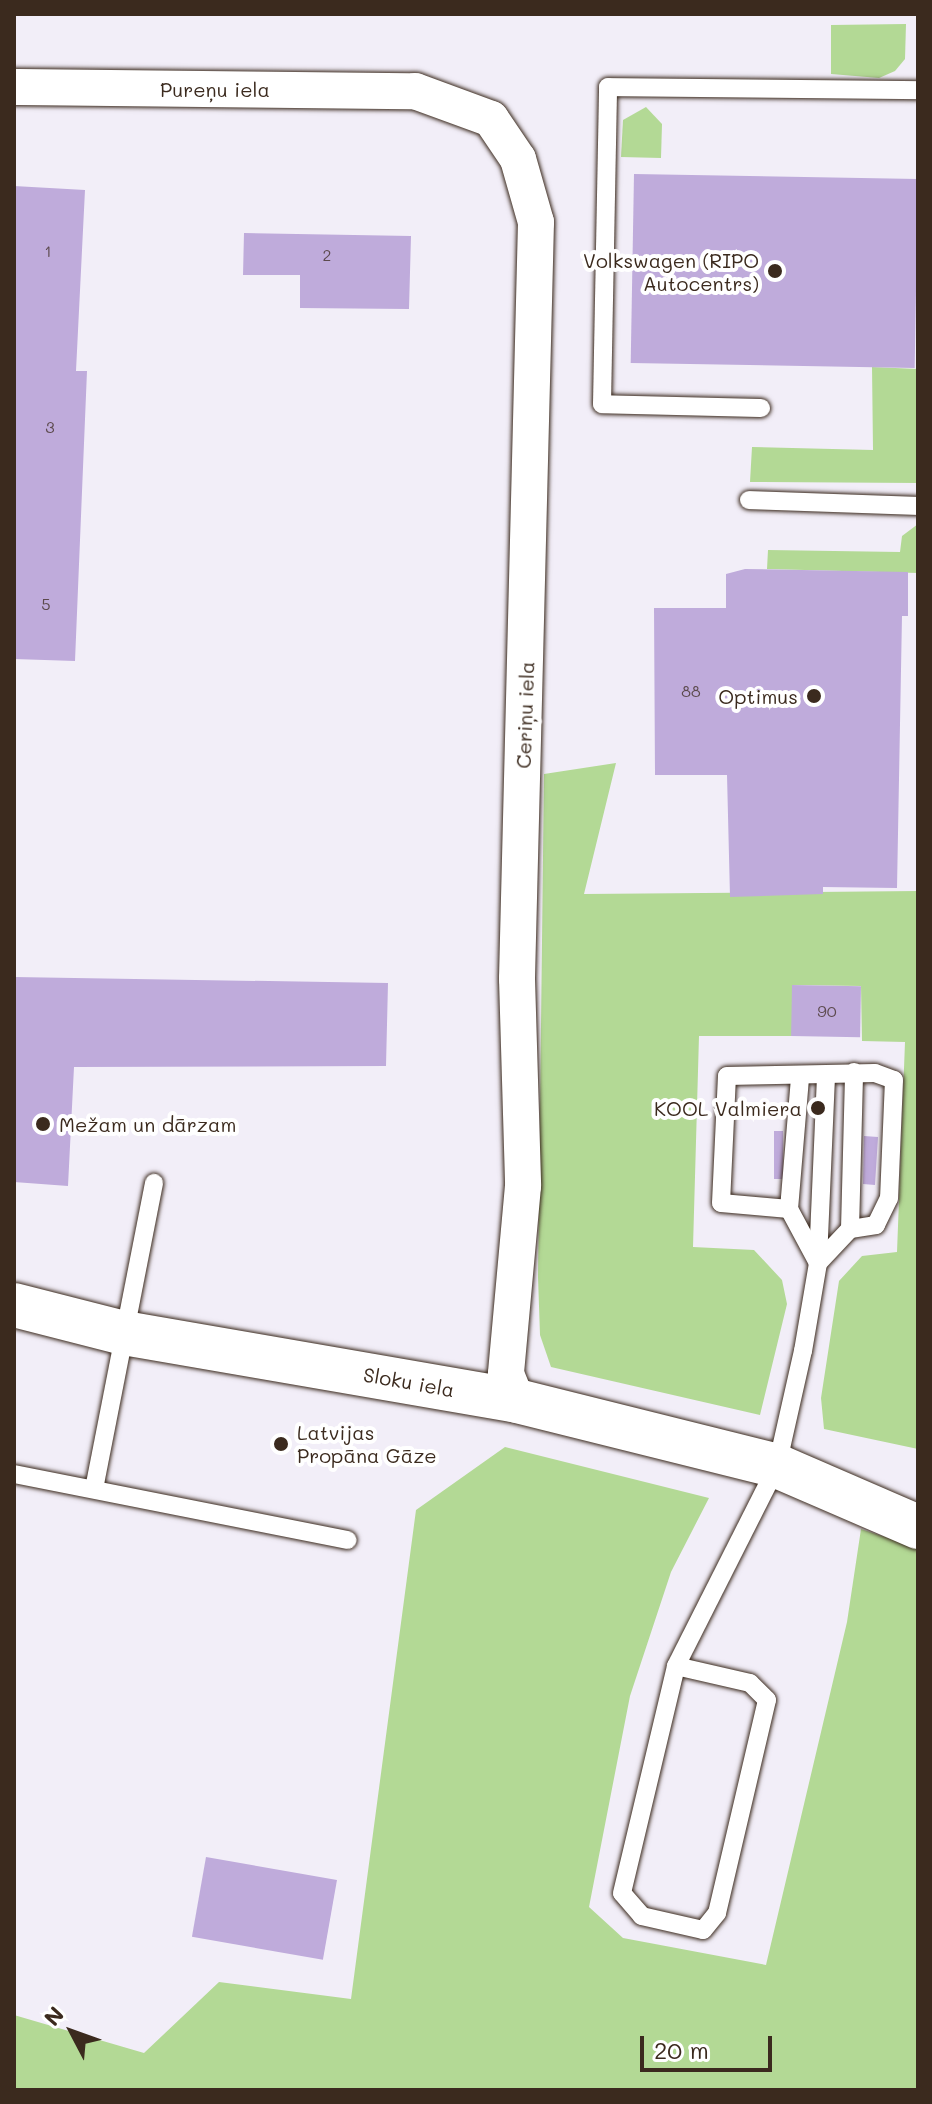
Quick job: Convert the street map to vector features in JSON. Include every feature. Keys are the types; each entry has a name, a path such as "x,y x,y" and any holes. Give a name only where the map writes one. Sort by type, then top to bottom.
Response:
{"street":[{"name":"Pureņu iela","path":"14,87 415,91"},
{"name":"Ceriņu iela","path":"415,91 491,119 518,159 536,222 517,979 523,1186 506,1374 517,1401"},
{"name":"Sloku iela","path":"14,1305 124,1333 517,1401 918,1505"},
{"name":"Sloku iela","path":"789,1471 918,1527"}],"lane":[{"path":"761,408 602,404 608,87 918,90"},
{"path":"749,500 918,506"},
{"path":"850,1229 854,1072"},
{"path":"789,1209 721,1203 727,1076 800,1077 854,1072 894,1080 895,1118 889,1198 876,1225 850,1229 818,1263"},
{"path":"676,1666 750,1683 767,1700 717,1913 703,1930 642,1916 622,1893 676,1666 789,1471 818,1263 826,1075"},
{"path":"800,1077 789,1209 818,1263"},
{"path":"94,1489 154,1183"},
{"path":"14,1474 348,1540"}],"green space":[{"path":"906,24 905,59 895,71 879,78 831,74 831,25"},
{"path":"646,107 662,124 661,158 621,157 623,120"},
{"path":"872,367 918,369 918,483 750,482 752,447 873,450"},
{"path":"918,524 918,573 767,569 768,550 900,552 902,536"},
{"path":"616,763 584,894 918,891 918,1449 824,1429 821,1398 839,1281 862,1256 897,1252 905,1042 862,1041 861,986 793,985 792,1036 699,1036 693,1247 754,1250 782,1280 787,1304 760,1415 551,1367 540,1335 538,1277 544,774"},
{"path":"505,1447 709,1498 671,1572 630,1696 589,1907 623,1938 766,1965 847,1622 861,1529 918,1548 918,2090 14,2090 14,2015 144,2053 219,1982 351,1999 416,1510"}],"building":[{"name":"Volkswagen (RIPO Autocentrs)","path":"634,174 918,179 915,368 631,363"},
{"path":"14,186 85,190 76,371 87,371 75,661 14,659"},
{"path":"244,233 411,236 409,309 300,308 300,275 243,275"},
{"name":"Optimus","path":"745,569 908,572 908,616 902,616 897,888 823,887 823,894 730,897 727,775 655,775 654,608 726,608 726,574"},
{"name":"Mežam un dārzam","path":"14,977 388,983 386,1066 74,1067 68,1186 14,1182"},
{"path":"792,985 861,986 860,1037 791,1036"},
{"path":"774,1131 783,1131 783,1179 774,1179"},
{"path":"864,1136 878,1137 875,1185 863,1184"},
{"path":"206,1857 337,1880 323,1960 192,1937"}],"place":[{"name":"Volkswagen (RIPO Autocentrs)","path":"775,271"},
{"name":"Optimus","path":"814,696"},
{"name":"KOOL Valmiera","path":"818,1108"},
{"name":"Mežam un dārzam","path":"43,1124"},
{"name":"Latvijas Propāna Gāze","path":"281,1444"}]}
